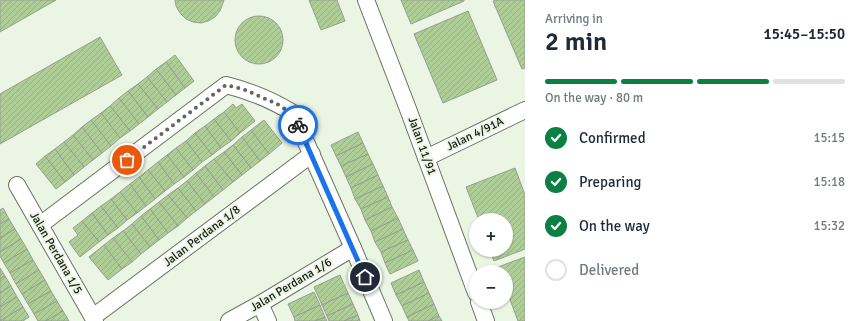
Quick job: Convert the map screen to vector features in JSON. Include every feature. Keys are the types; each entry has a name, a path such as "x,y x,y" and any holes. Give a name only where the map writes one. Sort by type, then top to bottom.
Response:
{"street":[{"name":"Jalan 11/91","path":"366,0 469,273"},
{"path":"40,225 226,85 243,89 261,96 293,114 312,154 384,321"},
{"name":"Jalan 4/91A","path":"426,158 525,110"},
{"name":"Jalan Perdana 1/8","path":"94,319 312,154"},
{"name":"Jalan Perdana 1/5","path":"17,185 94,319"},
{"name":"Jalan Perdana 1/6","path":"229,321 353,248"},
{"path":"260,304 268,321"},
{"path":"482,309 486,321"}],"building":[{"path":"0,0 56,0 0,32"},
{"path":"175,0 224,0 220,11 215,17 201,23 186,19 180,13 176,6"},
{"path":"309,0 337,0 345,21 321,30"},
{"path":"401,0 464,0 464,1 411,24"},
{"path":"525,0 525,68 522,69 493,1"},
{"path":"468,11 497,80 443,103 414,34"},
{"path":"254,16 264,16 273,20 279,26 282,31 282,49 273,60 264,64 254,64 245,60 239,54 235,45 235,35 239,26 245,20"},
{"path":"100,37 122,75 0,144 0,94"},
{"path":"175,55 194,81 185,88 166,62"},
{"path":"166,62 185,88 176,95 156,69"},
{"path":"156,69 176,95 167,102 147,77"},
{"path":"147,77 167,102 158,109 138,84"},
{"path":"138,84 158,109 148,117 128,91"},
{"path":"128,91 148,117 139,124 119,98"},
{"path":"119,98 139,124 130,131 110,106"},
{"path":"233,104 236,108 242,104 255,121 240,133 224,112"},
{"path":"110,106 130,131 120,138 101,113"},
{"path":"224,112 240,133 231,141 214,119"},
{"path":"101,113 120,138 111,146 91,120"},
{"path":"214,119 231,141 221,148 205,126"},
{"path":"91,120 111,146 102,153 82,127"},
{"path":"264,120 282,143 269,154 251,130"},
{"path":"205,126 221,148 212,155 195,133"},
{"path":"82,127 102,153 93,160 73,135"},
{"path":"251,130 269,154 260,161 242,137"},
{"path":"358,132 363,143 336,156 331,145"},
{"path":"195,133 212,155 202,162 186,141"},
{"path":"73,135 93,160 84,167 64,142"},
{"path":"242,137 260,161 251,168 233,145"},
{"path":"186,141 202,162 193,170 176,148"},
{"path":"64,142 84,167 74,175 55,149"},
{"path":"363,143 368,154 341,166 336,156"},
{"path":"233,145 251,168 242,175 224,152"},
{"path":"176,148 193,170 184,177 167,155"},
{"path":"55,149 74,175 65,182 45,156"},
{"path":"224,152 242,175 233,182 214,159"},
{"path":"368,154 373,164 346,177 341,166"},
{"path":"167,155 184,177 174,184 158,162"},
{"path":"45,156 65,182 56,189 36,164"},
{"path":"214,159 233,182 223,190 205,166"},
{"path":"158,162 174,184 165,191 148,170"},
{"path":"373,164 378,175 351,188 346,177"},
{"path":"205,166 223,190 214,197 196,173"},
{"path":"515,168 525,195 525,249 513,254 513,213 476,213 466,187"},
{"path":"148,170 165,191 155,199 139,177"},
{"path":"196,173 214,197 205,204 187,181"},
{"path":"378,175 383,186 355,199 351,188"},
{"path":"139,177 155,199 146,206 130,184"},
{"path":"187,181 205,204 196,211 178,188"},
{"path":"130,184 146,206 137,213 120,192"},
{"path":"383,186 388,197 361,209 355,199"},
{"path":"178,188 196,211 187,218 168,195"},
{"path":"120,192 137,213 127,220 111,199"},
{"path":"168,195 187,218 178,226 159,202"},
{"path":"388,197 392,207 365,220 361,209"},
{"path":"111,199 127,220 118,228 101,206"},
{"path":"159,202 178,226 168,233 150,209"},
{"path":"101,206 118,228 108,235 92,213"},
{"path":"392,207 398,218 371,231 365,220"},
{"path":"3,208 9,219 0,224 0,210"},
{"path":"150,209 168,233 159,240 141,216"},
{"path":"92,213 108,235 99,242 82,221"},
{"path":"141,216 159,240 150,247 132,224"},
{"path":"398,218 403,229 375,242 371,231"},
{"path":"9,219 15,229 0,238 0,224"},
{"path":"82,221 99,242 80,257 69,242 78,235 73,228"},
{"path":"132,224 150,247 141,254 123,231"},
{"path":"15,229 21,239 0,252 0,238"},
{"path":"403,229 408,240 381,252 375,242"},
{"path":"123,231 141,254 132,262 113,238"},
{"path":"113,238 132,262 122,269 104,245"},
{"path":"21,239 27,249 4,263 0,256 0,252"},
{"path":"408,240 413,250 385,263 381,252"},
{"path":"104,245 122,269 108,280 89,257"},
{"path":"27,249 33,260 10,273 4,263"},
{"path":"413,250 418,261 390,274 385,263"},
{"path":"493,257 504,257 494,261"},
{"path":"525,257 525,321 518,321 513,308 513,265 503,265"},
{"path":"33,260 39,270 16,284 10,273"},
{"path":"0,268 5,276 0,279"},
{"path":"39,270 45,280 22,294 16,284"},
{"path":"419,270 424,282 396,295 391,283"},
{"path":"340,275 348,293 322,305 314,287"},
{"path":"5,276 11,286 0,293 0,279"},
{"path":"45,280 51,291 28,304 22,294"},
{"path":"424,282 429,293 402,306 396,295"},
{"path":"11,286 17,297 0,307 0,293"},
{"path":"51,291 57,301 34,314 28,304"},
{"path":"314,292 320,305 294,317 288,304"},
{"path":"348,293 353,304 327,316 322,305"},
{"path":"429,293 434,304 407,317 402,306"},
{"path":"17,297 23,307 0,321 0,307"},
{"path":"57,301 63,311 46,321 38,321 34,314"},
{"path":"353,304 358,315 344,321 329,321 327,316"},
{"path":"434,304 439,316 428,321 409,321 407,317"},
{"path":"320,305 325,317 315,321 295,321 294,317"},
{"path":"23,307 29,317 23,321 0,321"},
{"path":"63,311 69,321 46,321"},
{"path":"358,315 360,321 344,321"},
{"path":"439,316 442,321 428,321"},
{"path":"325,317 327,321 315,321"}],"way so far":[{"path":"127,160 226,85 243,89 277,104 293,114 298,125"}],"route":[{"path":"298,125 365,277"}]}
